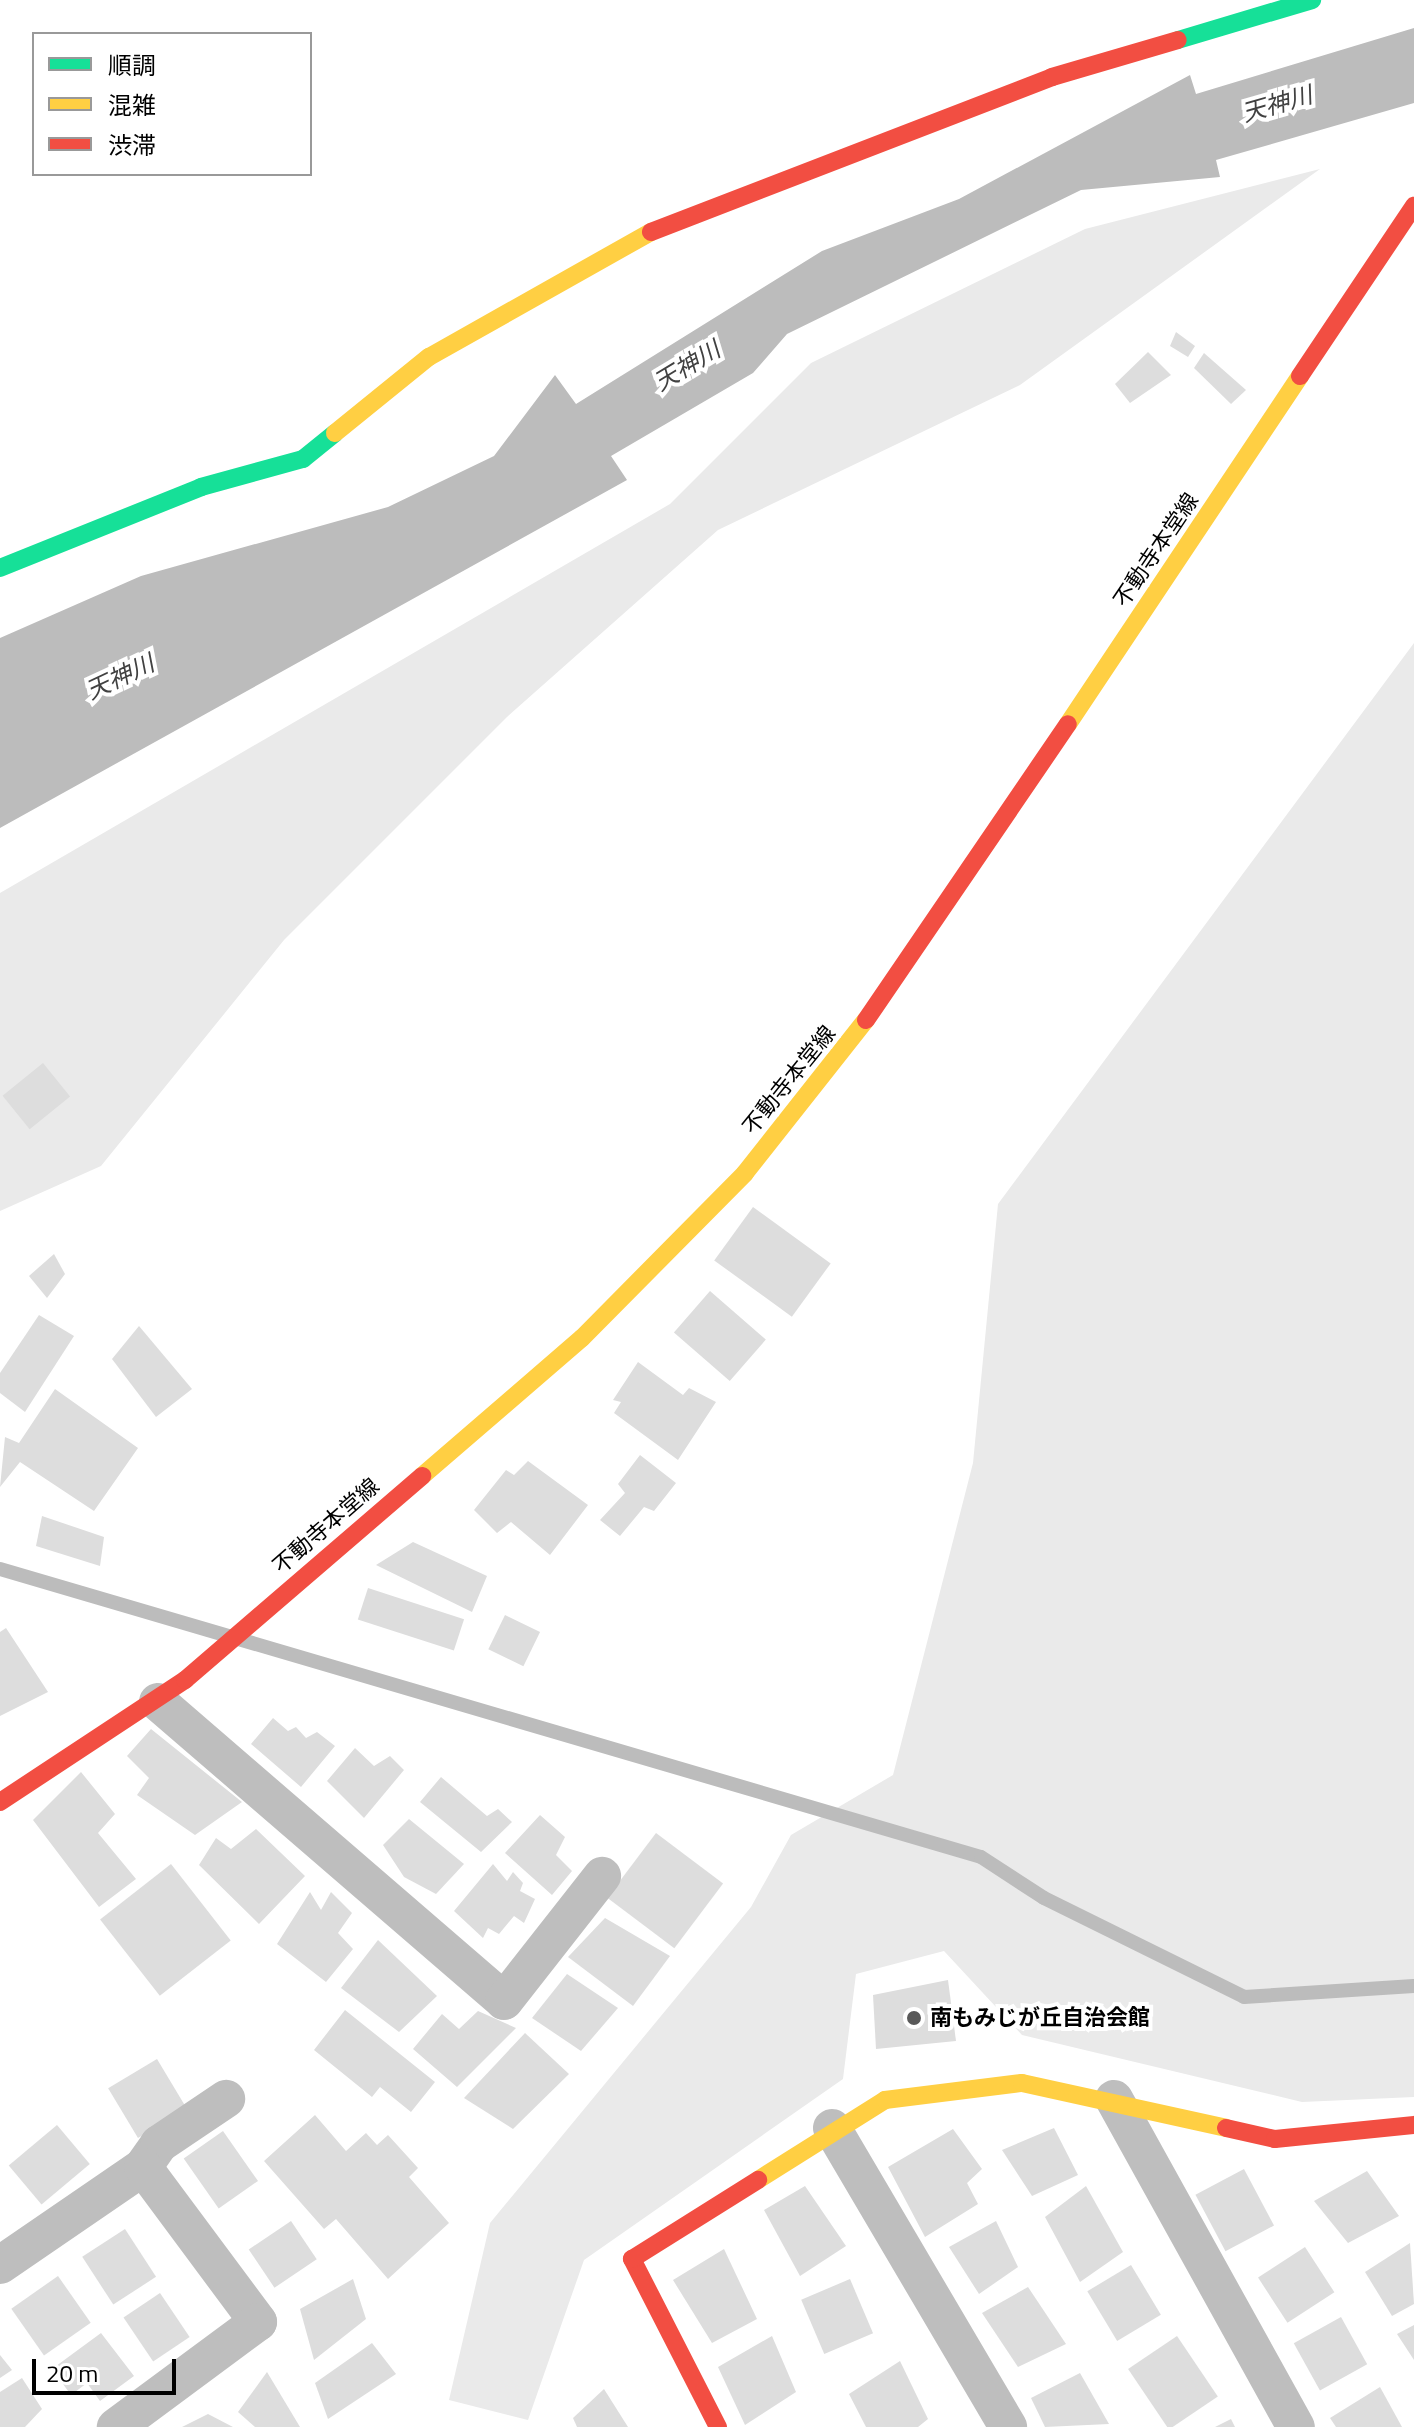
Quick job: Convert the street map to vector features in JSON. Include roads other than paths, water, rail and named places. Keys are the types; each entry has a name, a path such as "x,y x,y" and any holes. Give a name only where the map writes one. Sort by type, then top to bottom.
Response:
{"street":[{"path":"0,568 201,487 303,459 429,357 642,236 1052,77 1312,0"},
{"name":"不動寺本堂線","path":"0,1802 158,1702 582,1338 745,1173 852,1041 939,916 1414,206"},
{"path":"158,1702 504,2001 602,1876"},
{"path":"718,2427 632,2259 832,2128 885,2100 1022,2083 1114,2099 1275,2139 1414,2125"},
{"path":"0,2265 143,2167 159,2144 226,2099"},
{"path":"1114,2099 1296,2427"},
{"path":"832,2128 1008,2427"},
{"path":"116,2427 258,2322 143,2167"}],"water":[{"name":"天神川","path":"1414,28 1414,103 1216,160 1220,177 1081,190 787,334 753,373 611,456 627,480 0,828 0,638 141,576 388,507 494,456 555,375 576,404 822,251 959,199 1190,75 1196,94"}],"waterway":[{"path":"0,1569 981,1857 1044,1898 1244,1997 1414,1986"}],"place":[{"name":"南もみじが丘自治会館","path":"914,2018"}]}
